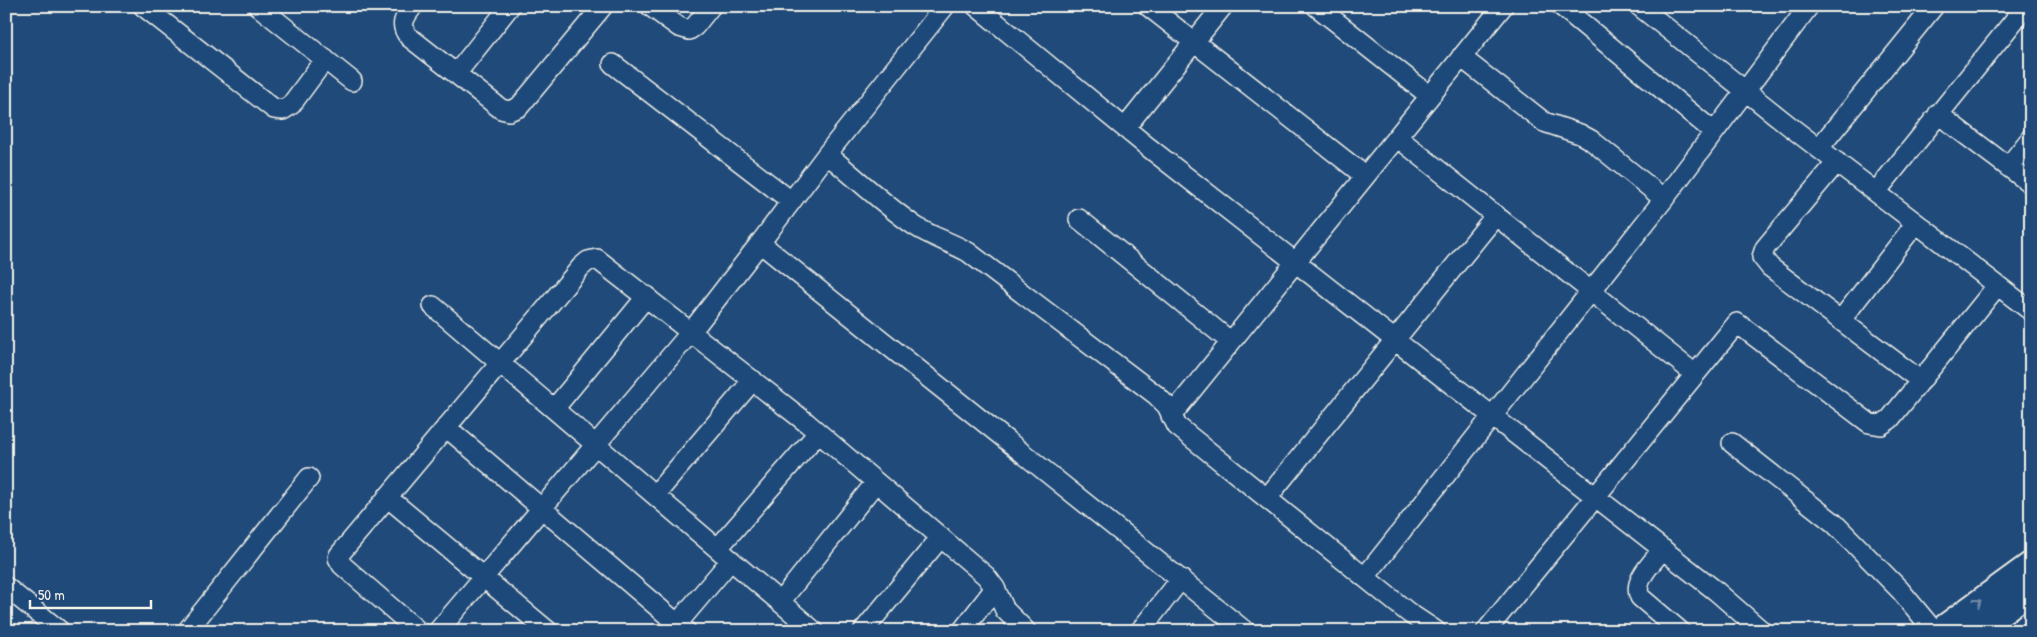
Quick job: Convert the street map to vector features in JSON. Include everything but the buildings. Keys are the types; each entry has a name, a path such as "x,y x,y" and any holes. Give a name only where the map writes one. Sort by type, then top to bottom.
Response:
{"main road":[{"path":"1939,631 2031,564"},
{"path":"1984,629 2031,591"}],"street":[{"path":"143,6 274,109 283,110 291,105 325,59"},
{"path":"258,6 352,81"},
{"path":"413,6 403,22 405,32 409,38 501,109 508,111 516,109 603,6"},
{"path":"456,74 510,6"},
{"path":"650,6 679,27 689,30 696,26 711,6"},
{"path":"438,631 691,332 791,201 945,6"},
{"path":"976,6 1126,128 1716,591 1762,631"},
{"path":"1148,6 1365,176"},
{"path":"1126,128 1223,6"},
{"path":"1316,6 1430,96"},
{"path":"1171,416 1503,6"},
{"path":"1561,6 1714,132"},
{"path":"1365,577 1664,199 1810,6"},
{"path":"1819,148 1934,6"},
{"path":"1876,192 2026,6"},
{"path":"1645,8 1819,148 2031,311"},
{"path":"1461,57 1544,122 1580,134 1591,140 1664,199"},
{"path":"613,64 791,201"},
{"path":"1938,114 2031,184"},
{"path":"1397,137 1695,374"},
{"path":"2008,167 2031,138"},
{"path":"828,154 916,226 942,241 954,244 968,252 1163,401 1177,426 1410,613 1436,631"},
{"path":"1837,162 1765,248 1762,257 1764,262 1921,381"},
{"path":"1267,498 1396,341 1496,215"},
{"path":"1079,219 1231,342"},
{"path":"1841,320 1916,223"},
{"path":"760,243 1245,631"},
{"path":"418,631 342,565 338,558 341,551 582,267 593,258 601,261 647,296 753,380 986,576 995,588 1005,610 1026,631"},
{"path":"1486,631 1737,323 1870,423 1876,425 1886,423 1997,286"},
{"path":"554,409 647,296"},
{"path":"433,306 814,631"},
{"path":"655,495 753,380"},
{"path":"446,427 678,628 725,554 818,433"},
{"path":"1732,442 1834,524 1900,590 1934,631"},
{"path":"187,631 309,478"},
{"path":"780,602 876,482"},
{"path":"387,497 548,631"},
{"path":"863,631 941,538"},
{"path":"1663,550 1640,581 1638,593 1640,597 1680,631"},
{"path":"1140,631 1182,579"},
{"path":"6,587 60,631"},
{"path":"962,631 995,588"}]}
